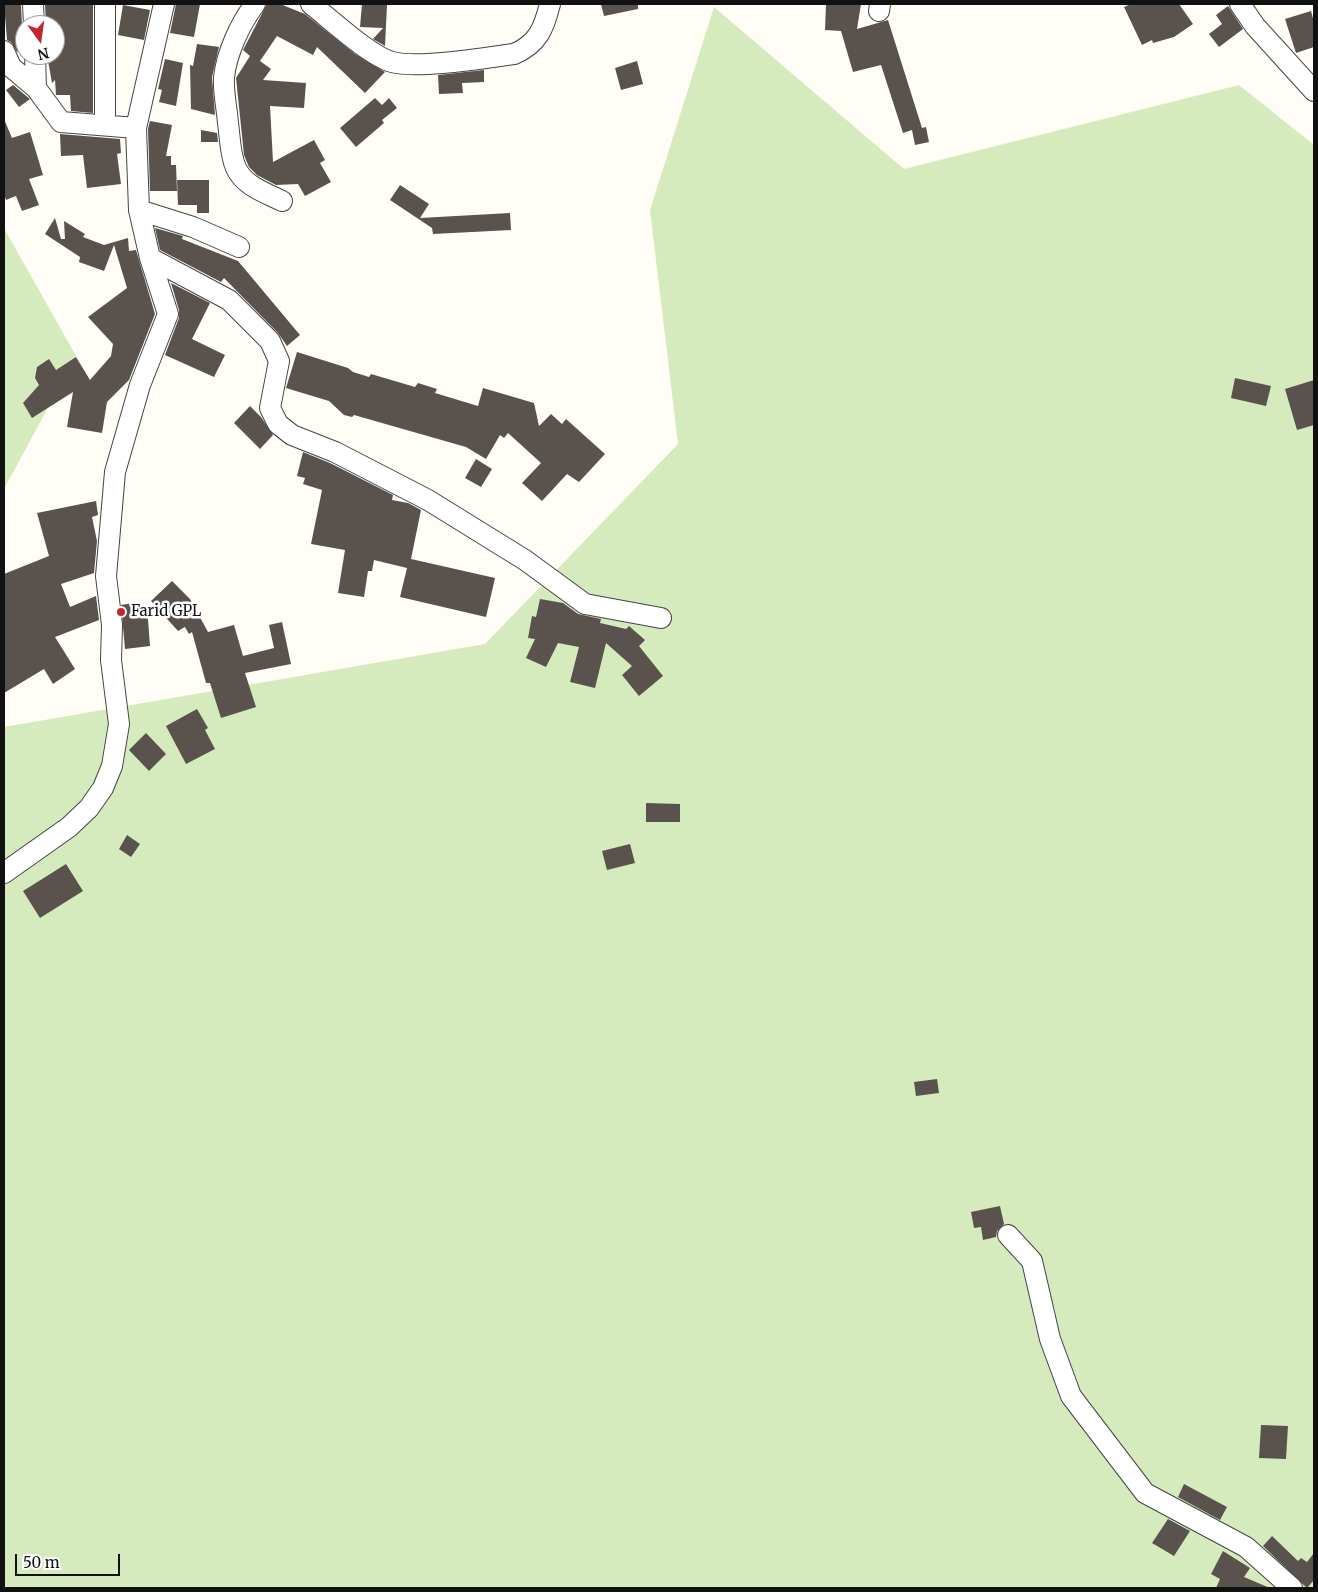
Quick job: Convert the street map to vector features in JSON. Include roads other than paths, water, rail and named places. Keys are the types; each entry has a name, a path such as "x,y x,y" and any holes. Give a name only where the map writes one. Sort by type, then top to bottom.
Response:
{"street":[{"path":"105,4 105,125"},
{"path":"4,873 69,827 89,808 103,788 112,766 119,724 111,660 112,625 106,576 115,472 140,385 168,314 150,258 139,210 136,128 164,4"},
{"path":"255,4 245,17 235,41 224,78 229,132 236,169 253,186 282,201"},
{"path":"311,4 371,50 391,62 420,64 514,54 525,50 541,34 550,4"},
{"path":"1240,4 1255,26 1314,92"},
{"path":"4,51 11,68 36,88 61,122 136,128"},
{"path":"35,65 36,88"},
{"path":"139,210 193,227 239,247"},
{"path":"150,258 229,300 270,341 280,361 270,408 278,424 292,435 336,452 428,500 525,560 585,604 661,618"},
{"path":"1008,1235 1032,1261 1050,1339 1071,1396 1144,1493 1246,1547 1292,1588"}],"place":[{"name":"Farid GPL","path":"121,612"}]}
